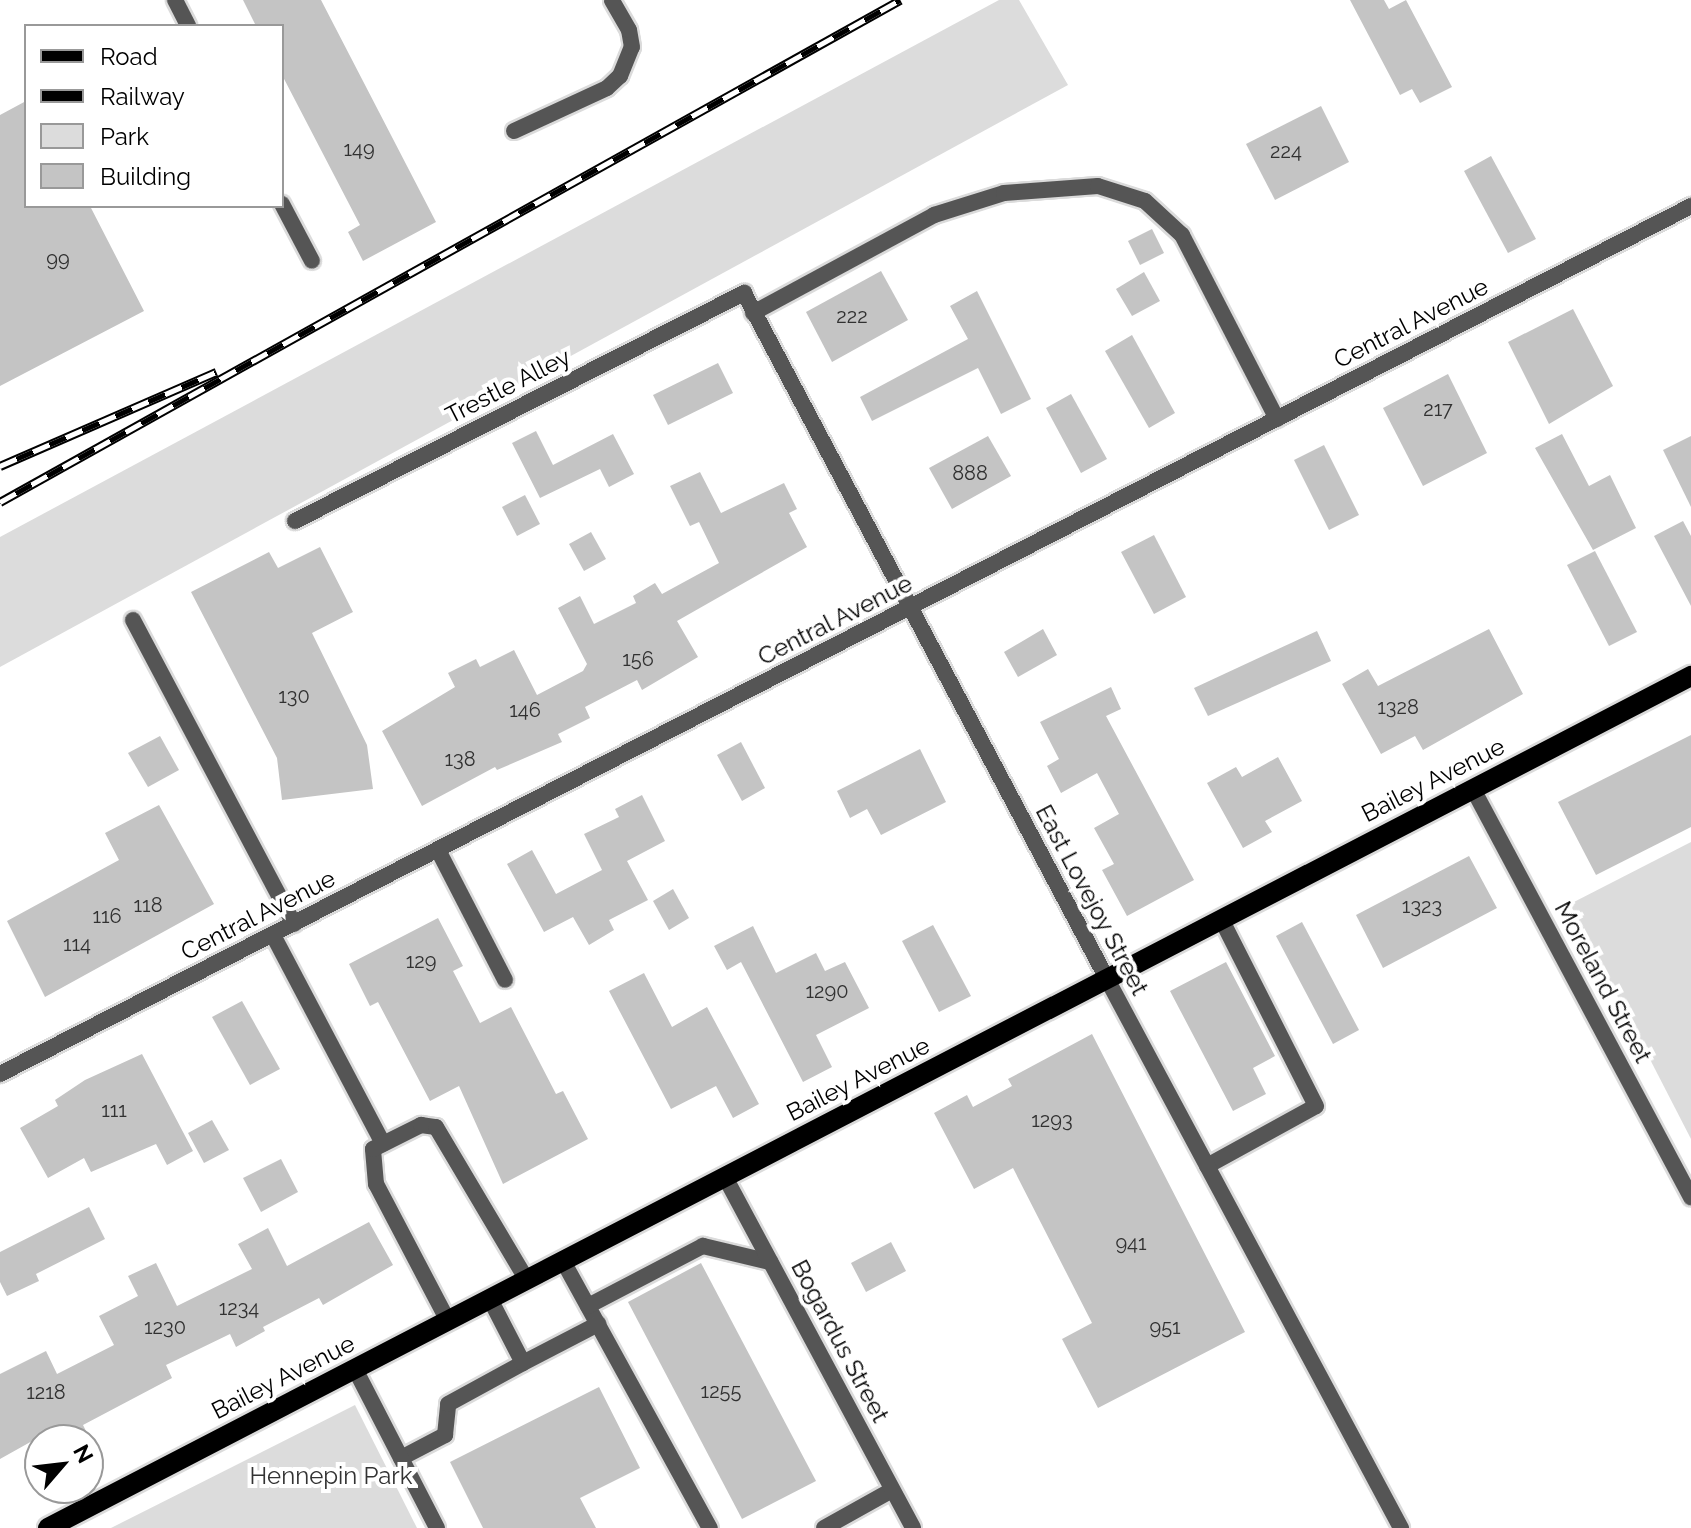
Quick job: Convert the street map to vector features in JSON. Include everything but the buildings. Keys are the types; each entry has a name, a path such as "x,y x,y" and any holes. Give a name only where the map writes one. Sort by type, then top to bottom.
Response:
{"main road":[{"name":"Bailey Avenue","path":"48,1528 1691,676"}],"street":[{"path":"175,0 187,24"},
{"path":"514,131 607,88 620,76 632,47 629,30 612,0"},
{"path":"753,313 934,215 1004,193 1098,186 1145,201 1182,235 1277,419"},
{"name":"Central Avenue","path":"0,1074 1691,206"},
{"path":"284,208 312,261"},
{"name":"East Lovejoy Street","path":"744,293 908,610 1401,1528"},
{"name":"Trestle Alley","path":"295,521 744,293"},
{"path":"133,620 294,924"},
{"name":"Moreland Street","path":"1473,789 1691,1197"},
{"path":"438,850 505,980"},
{"path":"1207,1166 1316,1106 1221,919"},
{"path":"273,935 383,1144"},
{"path":"448,1321 376,1184 373,1149 421,1125 436,1127 527,1280"},
{"name":"Bogardus Street","path":"725,1177 913,1528"},
{"path":"588,1306 703,1246 770,1262"},
{"path":"563,1261 710,1528"},
{"path":"490,1299 523,1363"},
{"path":"401,1458 445,1435 448,1404 598,1324"},
{"path":"355,1369 437,1528"},
{"path":"824,1528 892,1490"}],"green space":[{"path":"999,0 1019,0 1068,85 0,667 0,537"},
{"path":"1691,842 1691,1139 1570,904"},
{"name":"Hennepin Park","path":"355,1405 417,1528 111,1528"}],"railway":[{"path":"0,502 900,0"},
{"path":"0,466 216,372"}]}
